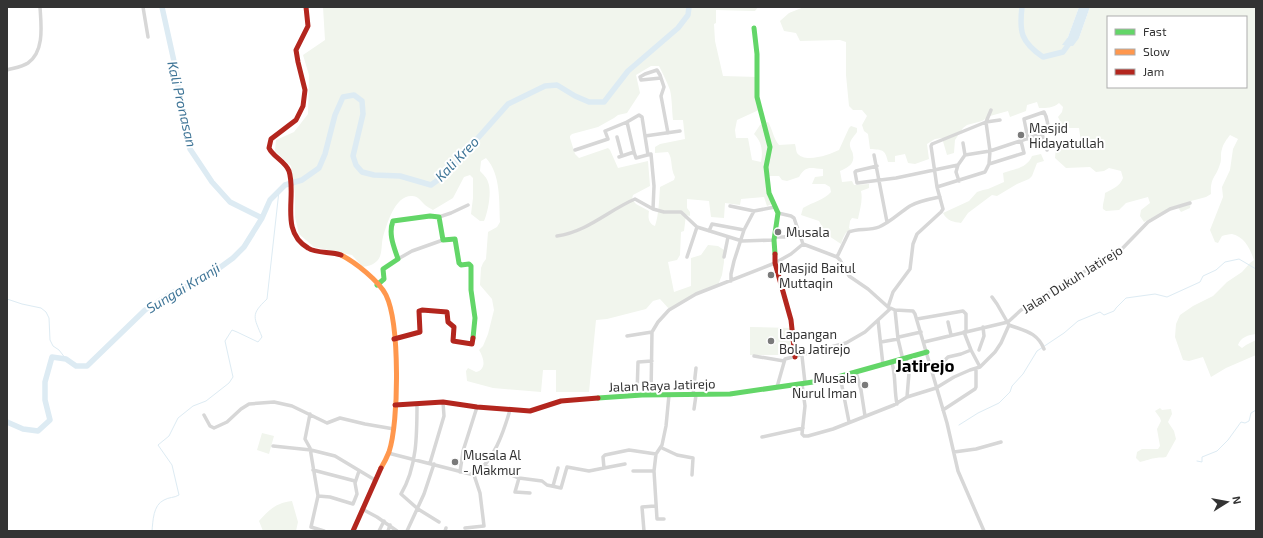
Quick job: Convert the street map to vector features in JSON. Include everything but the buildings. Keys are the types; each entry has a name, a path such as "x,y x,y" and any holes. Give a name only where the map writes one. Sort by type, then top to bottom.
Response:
{"street":[{"path":"7,70 23,65 33,58 40,41 40,7"},
{"path":"143,7 148,37"},
{"path":"306,7 307,27 297,45 296,52 305,86 305,98 300,114 295,122 272,137 269,142 272,153 285,164 289,172 291,194 289,213 290,221 295,233 305,246 312,250 332,252 343,256 360,268 377,285 385,294 389,302 394,339 394,429 388,453 374,480 353,531"},
{"path":"754,28 757,54 757,97 770,147 766,167 770,193 778,213 774,238 775,263 791,320 795,357"},
{"path":"661,78 641,80 640,77 656,70 661,78 664,87 661,96 668,133"},
{"path":"938,187 984,172 989,164 990,151 986,122 991,110"},
{"path":"965,155 990,151 1028,139 1047,132 1048,129 1045,114 1043,112 1024,119 1028,139"},
{"path":"575,150 608,139 605,131 627,122 639,115 642,117 648,155"},
{"path":"754,356 784,360 786,358 802,356 846,343 865,332 878,320 889,308 893,292 910,270 913,244 917,234 943,209 934,170 931,148 932,144 986,122 1000,120"},
{"path":"627,122 636,158 651,154 652,156 654,186 653,209"},
{"path":"645,136 680,131"},
{"path":"1042,134 1047,150"},
{"path":"618,137 621,156 634,152"},
{"path":"989,164 1024,154 1021,141"},
{"path":"959,181 956,172 958,165 965,155 963,143"},
{"path":"874,155 887,222"},
{"path":"877,166 855,172 857,183 896,178 958,165"},
{"path":"837,257 849,232 878,227 922,201 940,197"},
{"path":"557,236 594,223 635,199 653,209 668,213 681,212 697,227 742,241 784,237 800,233"},
{"name":"Jalan Dukuh Jatirejo","path":"803,428 802,434 804,436 833,429 897,404 907,397 936,388 954,377 978,368 995,352 1001,343 1009,323 1021,310 1038,301 1069,279 1117,254 1148,222 1170,209 1190,203"},
{"path":"398,259 390,231 391,223 393,221 430,216 439,217 468,205"},
{"path":"730,206 754,211 775,207"},
{"path":"731,281 734,261 742,241 744,230 754,211"},
{"path":"778,213 794,218 803,244"},
{"path":"439,217 443,240"},
{"path":"710,232 712,224 744,230"},
{"path":"687,257 697,227"},
{"path":"724,257 728,237"},
{"path":"377,285 384,279 384,269 398,259 412,251 443,240 455,239 459,263 461,265 470,264 471,266 475,318 472,344 453,341 454,327 448,322 447,312 422,310 419,311 420,332 394,339"},
{"path":"803,244 837,257 849,276 868,289 889,308 913,312 917,319 927,352 958,471 984,531"},
{"path":"651,395 652,332 658,322 669,310 696,294 775,263 791,254 803,244"},
{"name":"Jalan Dukuh Jatirejo","path":"992,297 1009,323"},
{"path":"895,310 898,338 909,373 907,397"},
{"path":"917,319 963,311 966,314 965,331 978,368 976,387 943,410"},
{"path":"878,320 883,365"},
{"path":"948,322 951,335"},
{"name":"Jalan Dukuh Jatirejo","path":"924,342 965,331 1009,323 1031,332 1043,348"},
{"path":"979,350 984,336 983,327"},
{"path":"627,336 652,332"},
{"path":"881,342 921,332"},
{"path":"930,365 943,362 948,357 971,350"},
{"name":"Jalan Raya Jatirejo","path":"395,405 443,402 477,408 530,411 561,401 637,395 730,394 803,384 892,363 927,352"},
{"path":"762,437 803,428 805,406 802,356"},
{"path":"777,387 784,360"},
{"path":"637,395 638,362 652,361"},
{"path":"892,363 897,404"},
{"path":"694,409 696,368"},
{"path":"856,372 860,384 865,416"},
{"path":"840,376 849,422"},
{"path":"664,519 656,519 654,471 656,454 662,448 669,395"},
{"path":"204,415 210,426 214,428 227,422 241,409 252,404 278,402 292,406 327,423 340,418 394,429"},
{"path":"407,531 418,509 432,463 444,416 443,402"},
{"path":"417,404 414,459 408,479 401,494 418,509 439,522"},
{"path":"460,472 463,451 477,408"},
{"path":"474,475 484,466 498,443 510,410"},
{"path":"310,414 305,437 311,450 318,496 311,527 324,531"},
{"path":"954,452 976,449 1001,442"},
{"path":"273,446 311,450 335,456 374,480"},
{"path":"662,448 670,452 693,458 692,475"},
{"path":"604,468 603,457 605,455 629,450 656,454"},
{"path":"388,453 432,463 474,475"},
{"path":"484,466 519,478 542,481 547,485 562,487 567,467 589,471 624,464"},
{"path":"553,486 558,468"},
{"path":"314,470 355,481"},
{"path":"318,496 330,497 353,504 357,496 355,481 359,471"},
{"path":"633,471 654,471"},
{"path":"474,475 480,493 486,531"},
{"path":"519,478 515,492 530,493"},
{"path":"357,496 366,500"},
{"path":"644,531 642,506 656,506"},
{"path":"362,509 384,521 397,531"},
{"path":"379,531 384,521"},
{"path":"388,531 390,526"},
{"path":"465,528 484,526"}],"shaded area":[{"path":"323,7 758,7 755,11 716,10 716,23 714,24 715,41 723,76 758,77 761,109 737,120 735,130 736,138 748,138 752,160 761,162 761,147 759,140 754,134 760,125 768,122 775,140 779,145 795,144 797,153 806,158 812,158 824,156 839,150 849,128 851,126 857,128 857,132 850,143 853,161 848,167 840,171 842,182 852,181 854,185 869,184 869,188 861,191 862,194 858,219 852,218 849,228 851,230 843,237 841,244 826,234 819,221 801,215 803,208 822,199 831,192 830,187 825,184 812,184 815,177 823,176 823,169 806,169 799,177 787,181 782,180 779,176 765,176 772,204 767,206 764,197 741,199 740,205 725,203 724,218 711,217 709,201 687,199 687,208 690,212 690,216 686,215 684,231 681,232 680,255 677,260 668,262 674,292 691,286 691,258 701,255 708,245 718,246 724,250 722,275 718,285 694,294 670,310 660,299 653,301 646,309 607,319 596,320 589,392 556,392 556,370 543,370 541,392 493,388 467,381 466,371 468,368 476,372 483,366 484,363 479,350 483,346 488,334 494,310 492,299 480,285 481,268 486,259 488,232 497,227 500,222 498,188 494,172 486,158 481,161 480,171 485,176 490,191 484,221 480,221 471,214 473,178 470,175 464,177 453,198 433,210 414,196 406,197 401,200 396,205 387,225 379,259 372,264 363,267 352,255 314,247 299,234 295,217 295,194 291,166 275,151 276,140 294,132 308,114 309,75 303,55 325,40","holes":["651,66 659,66 670,90 673,120 683,120 685,139 660,144 655,147 655,153 668,152 675,177 674,180 660,187 655,226 649,220 649,211 636,204 632,199 633,195 650,186 648,161 618,168 608,148 579,158 575,154 570,136 572,134 598,127 618,115 627,113 640,93 636,75"]},
{"path":"804,7 1079,7 1068,37 1063,45 1079,38 1090,7 1256,7 1256,334 1245,337 1238,345 1242,348 1256,340 1256,355 1226,368 1211,377 1203,357 1189,361 1183,360 1175,337 1176,324 1180,315 1193,306 1213,296 1227,282 1242,272 1254,260 1249,248 1240,238 1232,234 1226,235 1222,236 1218,243 1215,242 1210,230 1223,197 1222,187 1230,170 1233,149 1238,139 1230,135 1223,145 1221,151 1221,162 1211,184 1211,194 1191,201 1190,208 1181,212 1177,206 1172,207 1144,222 1140,216 1141,210 1150,203 1148,197 1126,203 1119,210 1106,211 1103,209 1105,193 1120,183 1123,178 1121,171 1109,168 1104,171 1096,172 1090,167 1066,168 1055,158 1056,147 1067,143 1081,142 1079,128 1066,127 1060,121 1058,117 1062,112 1063,107 1059,103 1052,107 1039,108 1037,102 1027,105 1026,111 1010,117 1008,111 967,125 963,128 955,140 954,153 947,155 942,138 935,139 927,144 929,159 915,164 908,163 905,154 895,156 895,162 888,162 883,151 870,149 868,134 864,131 862,125 867,116 862,110 853,110 849,106 846,75 846,42 840,40 800,41 796,33 784,31 780,21 789,13"},
{"path":"1079,7 1090,7 1079,38 1073,46 1062,45 1068,37"},
{"path":"1041,154 1044,161 1037,163 1032,176 1029,179 1017,184 997,196 992,195 968,213 961,223 951,221 943,213 969,201 977,192 1004,182 1003,173 1024,166 1032,156"},
{"name":"Lapangan Bola Jatirejo","path":"750,327 792,328 792,355 750,355"},
{"path":"1160,408 1162,410 1171,409 1172,414 1168,422 1174,431 1176,439 1166,457 1153,458 1140,462 1136,458 1137,452 1142,449 1158,449 1160,446 1157,429 1161,421 1155,411"},
{"path":"262,433 274,436 269,454 257,450"},
{"path":"292,501 298,522 296,531 263,531 259,521 277,505"}],"waterway":[{"name":"Kali Pronasan","path":"162,7 177,75 180,108 190,149 212,182 230,202 262,218"},
{"name":"Kali Kreo","path":"7,422 23,429 38,431 50,420 45,400 45,382 52,357 66,359 76,366 87,366 145,310 172,293 207,277 233,258 244,247 262,218 270,200 285,185 302,180 319,168 325,154 335,115 343,97 354,95 362,101 363,114 353,156 356,165 362,172 374,175 400,176 431,185 446,174 508,104 545,86 557,85 575,96 589,102 604,102 628,71 678,28 688,15 689,7"},
{"name":"Kali Kreo","path":"1022,7 1021,23 1023,36 1030,46 1043,57 1063,52 1071,41"},
{"path":"152,531 154,514 160,502 179,495 172,465 158,445 169,436 178,418 193,406 206,401 229,383 233,377 225,341 232,330 258,342 262,337 255,316 258,309 267,299 279,191"},
{"path":"959,425 978,413 999,403 1010,392 1012,386 1023,374 1037,351 1064,333 1078,321 1100,312 1104,315 1114,311 1126,298 1155,294 1167,297 1200,282 1203,276 1216,270 1225,262 1239,259 1256,269"},
{"path":"7,299 41,308 46,312 49,318 50,340 53,346 59,350 66,359"},
{"path":"1197,461 1202,462 1202,457 1217,451 1228,440 1241,422 1245,423 1249,421 1251,413 1256,410"}],"traffic: fast":[{"path":"754,28 757,54 757,97 770,147 766,167 769,193 778,213 774,240 775,254"},
{"path":"377,285 384,279 383,269 398,259 391,236 393,221 430,216 439,217 443,240 455,239 459,263 461,265 469,264 471,266 471,290 475,318 473,338"},
{"path":"598,398 642,395 730,394 827,380 927,352"}],"traffic: slow":[{"path":"341,255 360,267 378,284 386,295 391,309 396,350 395,419 389,452 381,468"}],"traffic: jam":[{"path":"306,7 308,26 296,50 305,90 303,106 296,120 271,139 269,148 273,154 285,164 289,171 291,181 291,223 299,241 312,250 341,255"},
{"path":"775,254 775,263 791,320 795,357"},
{"path":"394,339 420,332 419,311 422,310 447,312 448,322 454,327 453,341 472,344 473,338"},
{"path":"395,405 443,402 477,407 530,411 561,401 598,398"},
{"path":"353,531 381,468"}],"place":[{"name":"Masjid Hidayatullah","path":"1021,135"},
{"name":"Musala","path":"778,232"},
{"name":"Masjid Baitul Muttaqin","path":"771,275"},
{"name":"Lapangan Bola Jatirejo","path":"771,341"},
{"name":"Musala Nurul Iman","path":"865,385"},
{"name":"Musala Al - Makmur","path":"455,462"}],"district":[{"name":"Jatirejo","path":"925,366"}],"water label":[{"name":"Sungai Kranji","path":"183,288"}]}
